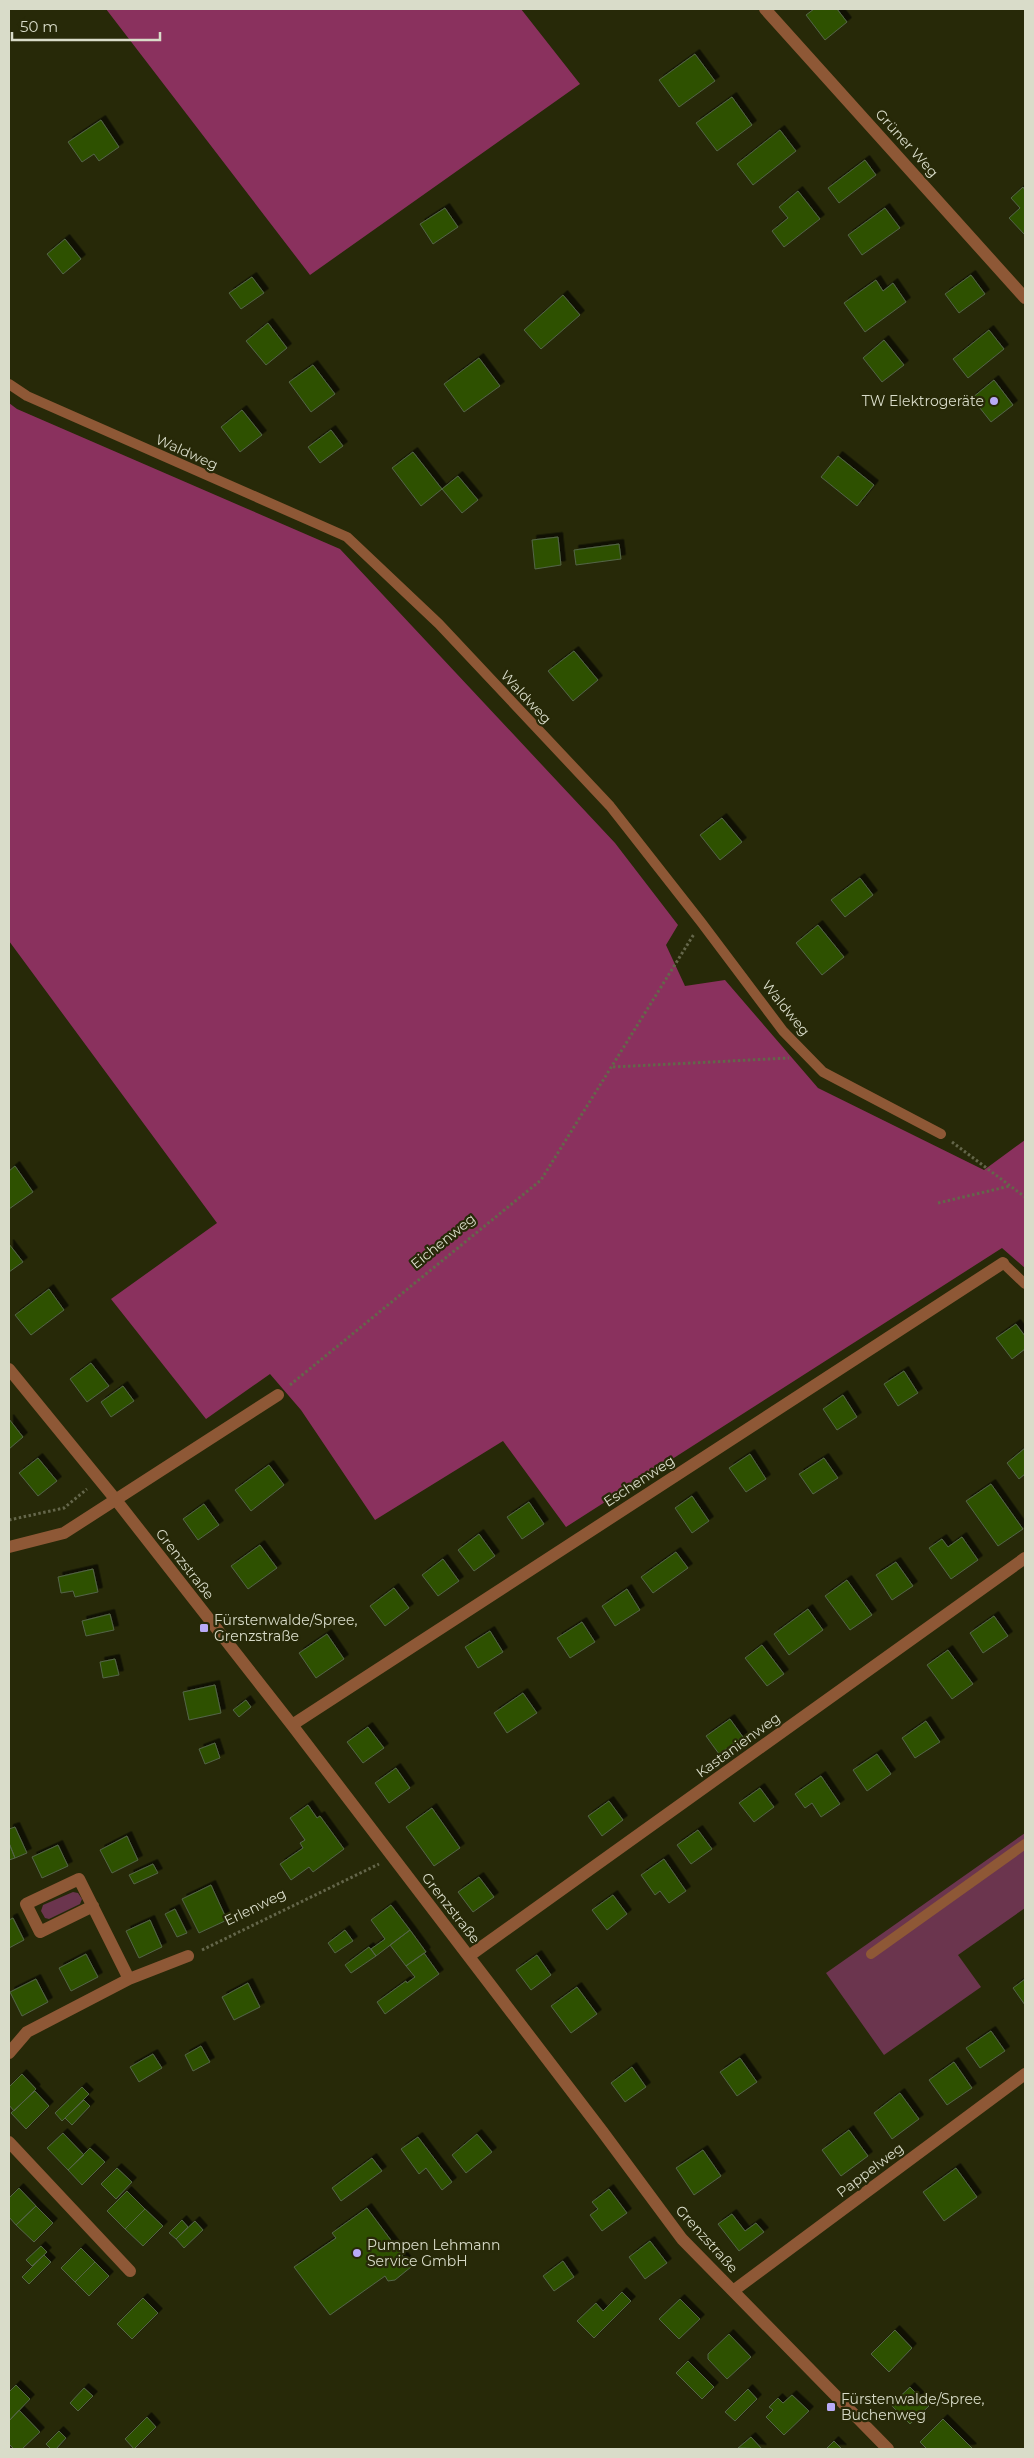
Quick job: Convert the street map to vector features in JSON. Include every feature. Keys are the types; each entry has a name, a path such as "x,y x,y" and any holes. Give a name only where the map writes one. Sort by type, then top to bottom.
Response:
{"street":[{"name":"Grüner Weg","path":"765,9 1025,298"},
{"name":"Eschenweg","path":"292,1725 1003,1264"},
{"name":"Grenzstraße","path":"9,1369 116,1500 292,1725 682,2239 888,2449"},
{"path":"9,1547 64,1533 278,1395"},
{"name":"Kastanienweg","path":"469,1956 1025,1558"},
{"path":"93,1906 40,1932 26,1904 79,1878 93,1906 129,1978"},
{"path":"9,2053 27,2032 129,1978 188,1956"},
{"name":"Pappelweg","path":"733,2291 1025,2074"},
{"path":"9,2142 130,2271"}],"lane":[{"name":"Waldweg","path":"9,384 28,396 347,538 439,624 610,806 702,922 784,1031 823,1072 941,1134"},
{"path":"1003,1264 1025,1284"},
{"path":"871,1954 1025,1844"}],"path":[{"name":"Eichenweg","path":"278,1395 542,1180 702,922"},
{"path":"612,1067 809,1057"},
{"path":"941,1134 1025,1197"},
{"path":"938,1203 1010,1186"},
{"path":"9,1520 64,1508 99,1479"},
{"name":"Erlenweg","path":"188,1956 392,1858"}],"shaded area":[{"path":"106,9 521,9 580,84 310,275"},
{"path":"9,403 17,409 340,549 615,843 678,925 666,945 685,986 725,980 818,1088 984,1170 1025,1140 1025,1268 1002,1248 566,1527 503,1441 375,1520 301,1410 270,1374 206,1419 111,1299 217,1223 9,941"},
{"path":"1025,1833 1025,1908 958,1955 981,1987 884,2055 826,1973"},
{"path":"73,1892 78,1893 82,1899 80,1904 49,1919 45,1918 41,1911 43,1905"}],"building":[{"path":"814,9 837,9 847,22 825,40 806,15"},
{"path":"695,54 715,81 679,107 659,80"},
{"path":"732,97 752,125 717,151 696,123"},
{"path":"101,120 119,147 99,161 94,154 82,162 68,142"},
{"path":"780,130 796,151 753,185 737,164"},
{"path":"865,160 876,175 839,203 828,188"},
{"path":"1023,187 1025,190 1025,235 1009,218 1020,208 1011,198"},
{"path":"798,191 820,219 784,247 772,231 788,218 779,207"},
{"path":"445,208 458,227 433,244 420,224"},
{"path":"885,208 900,228 862,255 848,235"},
{"path":"65,239 81,259 63,274 47,254"},
{"path":"971,275 985,294 959,313 945,294"},
{"path":"252,277 264,293 241,309 229,293"},
{"path":"876,280 883,291 893,283 906,302 865,332 844,303"},
{"path":"563,295 580,315 541,349 524,330"},
{"path":"268,323 287,348 266,365 246,341"},
{"path":"989,330 1004,349 968,378 953,359"},
{"path":"884,340 904,365 882,382 863,358"},
{"path":"479,358 500,386 464,412 444,384"},
{"path":"313,365 335,394 311,412 289,382"},
{"path":"994,380 1013,405 991,422 972,398"},
{"path":"242,410 262,435 240,452 221,427"},
{"path":"331,430 343,446 320,463 308,447"},
{"path":"413,452 442,489 421,506 392,468"},
{"path":"838,456 874,485 857,506 821,477"},
{"path":"458,476 478,500 462,513 442,489"},
{"path":"558,537 561,565 535,569 532,540"},
{"path":"619,544 621,559 576,565 574,550"},
{"path":"574,651 598,680 573,701 548,671"},
{"path":"722,818 742,842 720,860 700,835"},
{"path":"860,878 873,895 845,917 831,900"},
{"path":"818,925 844,957 822,975 796,943"},
{"path":"15,1166 33,1192 9,1209 9,1171"},
{"path":"9,1244 23,1262 9,1272"},
{"path":"49,1289 64,1310 31,1335 15,1315"},
{"path":"1016,1324 1025,1336 1025,1349 1012,1359 996,1338"},
{"path":"91,1363 109,1386 87,1402 70,1379"},
{"path":"904,1371 918,1393 898,1406 884,1384"},
{"path":"123,1386 134,1401 111,1417 101,1402"},
{"path":"843,1395 857,1417 837,1430 823,1409"},
{"path":"9,1419 23,1437 9,1449"},
{"path":"1025,1448 1025,1474 1019,1479 1007,1463"},
{"path":"750,1454 766,1479 746,1492 729,1468"},
{"path":"38,1458 57,1481 38,1496 19,1473"},
{"path":"824,1458 838,1478 813,1494 799,1474"},
{"path":"269,1465 284,1485 251,1511 235,1490"},
{"path":"991,1484 1023,1529 998,1546 966,1501"},
{"path":"692,1496 709,1521 692,1533 675,1508"},
{"path":"529,1502 544,1524 522,1539 507,1517"},
{"path":"204,1504 219,1525 198,1540 183,1519"},
{"path":"479,1534 495,1556 474,1571 458,1550"},
{"path":"962,1537 978,1560 951,1579 929,1548 942,1539 948,1547"},
{"path":"260,1545 277,1568 248,1589 231,1566"},
{"path":"676,1552 688,1568 653,1593 641,1577"},
{"path":"443,1559 459,1581 438,1596 422,1575"},
{"path":"896,1562 913,1586 892,1600 876,1575"},
{"path":"93,1569 98,1592 75,1597 73,1591 61,1593 58,1577"},
{"path":"847,1580 872,1615 850,1630 825,1596"},
{"path":"394,1588 409,1608 385,1626 370,1606"},
{"path":"627,1589 640,1610 615,1626 602,1606"},
{"path":"808,1609 823,1630 789,1655 774,1634"},
{"path":"110,1614 114,1630 86,1636 82,1621"},
{"path":"994,1616 1008,1636 983,1653 970,1633"},
{"path":"582,1622 595,1642 570,1658 557,1638"},
{"path":"490,1631 503,1652 478,1668 465,1647"},
{"path":"327,1634 344,1659 316,1678 299,1653"},
{"path":"762,1645 784,1674 767,1686 745,1658"},
{"path":"948,1650 973,1684 952,1699 927,1665"},
{"path":"115,1659 119,1675 103,1678 100,1662"},
{"path":"215,1685 221,1713 189,1720 183,1692"},
{"path":"523,1693 537,1713 507,1733 494,1713"},
{"path":"246,1700 251,1707 239,1717 233,1710"},
{"path":"730,1719 743,1737 719,1754 706,1736"},
{"path":"926,1721 940,1742 915,1758 902,1738"},
{"path":"368,1727 384,1748 363,1763 347,1742"},
{"path":"215,1743 220,1758 205,1764 199,1749"},
{"path":"877,1754 891,1774 867,1791 853,1770"},
{"path":"396,1768 410,1788 389,1803 375,1783"},
{"path":"821,1776 840,1804 821,1817 812,1803 805,1808 795,1794"},
{"path":"760,1788 774,1807 754,1822 739,1803"},
{"path":"609,1801 623,1820 602,1836 588,1816"},
{"path":"308,1805 317,1818 320,1816 344,1849 313,1872 309,1867 291,1880 280,1864 303,1848 300,1843 305,1840 290,1818"},
{"path":"432,1808 460,1848 434,1866 406,1827"},
{"path":"15,1827 27,1853 15,1858 9,1843 9,1829"},
{"path":"698,1830 712,1849 691,1864 677,1845"},
{"path":"127,1836 138,1860 112,1873 100,1850"},
{"path":"9,1843 15,1858 9,1860"},
{"path":"58,1845 68,1866 42,1878 32,1857"},
{"path":"664,1859 686,1891 669,1903 660,1891 655,1895 641,1875"},
{"path":"153,1864 158,1873 134,1884 129,1875"},
{"path":"479,1877 494,1897 473,1912 458,1892"},
{"path":"211,1885 227,1920 199,1933 182,1899"},
{"path":"613,1895 627,1914 607,1930 592,1910"},
{"path":"391,1905 410,1930 376,1956 371,1949 385,1939 371,1920"},
{"path":"175,1909 187,1933 177,1937 165,1914"},
{"path":"13,1918 24,1940 9,1948 9,1920"},
{"path":"150,1920 162,1947 139,1958 126,1931"},
{"path":"345,1930 353,1941 335,1953 328,1943"},
{"path":"410,1930 426,1952 406,1966 390,1945"},
{"path":"369,1947 376,1956 351,1973 345,1965"},
{"path":"424,1953 439,1974 385,2014 377,2002 406,1981 407,1983 415,1977 406,1966"},
{"path":"86,1954 98,1977 71,1991 59,1968"},
{"path":"537,1955 551,1975 531,1990 516,1970"},
{"path":"36,1979 48,2002 22,2016 10,1992"},
{"path":"1025,1979 1025,2005 1013,1988"},
{"path":"248,1983 260,2007 234,2020 222,1997"},
{"path":"577,1987 597,2014 571,2033 551,2006"},
{"path":"991,2031 1005,2051 980,2068 966,2048"},
{"path":"201,2046 210,2062 193,2071 185,2055"},
{"path":"153,2054 162,2068 139,2082 130,2067"},
{"path":"740,2058 757,2082 737,2096 720,2072"},
{"path":"954,2062 972,2088 947,2105 929,2080"},
{"path":"632,2067 646,2087 625,2102 611,2083"},
{"path":"22,2074 36,2089 14,2111 9,2105 9,2087"},
{"path":"82,2087 89,2094 62,2121 55,2113"},
{"path":"35,2091 49,2106 26,2129 11,2113"},
{"path":"900,2093 919,2119 892,2139 874,2113"},
{"path":"84,2100 90,2106 72,2125 65,2118"},
{"path":"849,2130 868,2156 841,2176 822,2150"},
{"path":"63,2133 84,2155 68,2170 47,2148"},
{"path":"477,2134 492,2152 466,2173 452,2155"},
{"path":"418,2137 452,2182 442,2190 426,2168 419,2174 401,2149"},
{"path":"90,2148 105,2162 82,2185 68,2170"},
{"path":"703,2150 721,2176 694,2195 676,2168"},
{"path":"372,2158 382,2171 341,2201 332,2188"},
{"path":"117,2168 132,2182 116,2199 101,2184"},
{"path":"956,2168 977,2197 944,2221 923,2192"},
{"path":"19,2188 36,2206 16,2225 9,2217 9,2198"},
{"path":"609,2189 627,2213 602,2231 590,2215 598,2209 592,2202"},
{"path":"127,2191 145,2209 125,2229 107,2211"},
{"path":"36,2206 53,2223 34,2242 16,2225"},
{"name":"Pumpen Lehmann Service GmbH","path":"367,2208 411,2267 395,2280 388,2281 385,2276 330,2315 294,2267 336,2238 332,2233"},
{"path":"145,2209 163,2226 143,2246 125,2229"},
{"path":"732,2214 745,2231 756,2223 764,2232 739,2251 718,2224"},
{"path":"182,2220 188,2227 176,2239 169,2233"},
{"path":"195,2221 203,2230 184,2248 176,2239"},
{"path":"650,2241 667,2263 645,2279 629,2257"},
{"path":"41,2246 47,2252 32,2266 26,2260"},
{"path":"81,2248 95,2262 75,2282 61,2268"},
{"path":"44,2255 51,2262 29,2284 22,2277"},
{"path":"563,2261 574,2277 554,2291 543,2276"},
{"path":"95,2262 109,2276 89,2296 75,2282"},
{"path":"622,2292 631,2301 594,2338 577,2321 596,2303 603,2311"},
{"path":"143,2298 158,2313 132,2339 117,2324"},
{"path":"680,2299 700,2319 679,2339 659,2319"},
{"path":"895,2330 912,2348 889,2372 871,2354"},
{"path":"729,2334 751,2357 727,2379 708,2359 708,2354"},
{"path":"688,2361 714,2387 702,2399 676,2373"},
{"path":"16,2385 30,2399 9,2421 9,2392"},
{"path":"910,2387 929,2406 910,2424 891,2405"},
{"path":"84,2388 93,2396 78,2411 70,2403"},
{"path":"748,2389 757,2399 735,2421 725,2412"},
{"path":"792,2395 809,2411 784,2435 766,2417 773,2410 769,2407 778,2398 783,2403"},
{"path":"19,2410 40,2432 22,2449 14,2449 9,2444 9,2421"},
{"path":"147,2417 156,2427 134,2449 125,2439"},
{"path":"943,2419 972,2448 927,2449 920,2442"},
{"path":"59,2431 66,2438 56,2449 51,2449 46,2444"},
{"path":"751,2437 762,2449 738,2448"},
{"path":"834,2441 842,2449 826,2449"}],"place":[{"name":"TW Elektrogeräte","path":"994,401"},
{"name":"Fürstenwalde/Spree, Grenzstraße","path":"204,1628"},
{"name":"Pumpen Lehmann Service GmbH","path":"357,2253"},
{"name":"Fürstenwalde/Spree, Buchenweg","path":"831,2407"}]}
